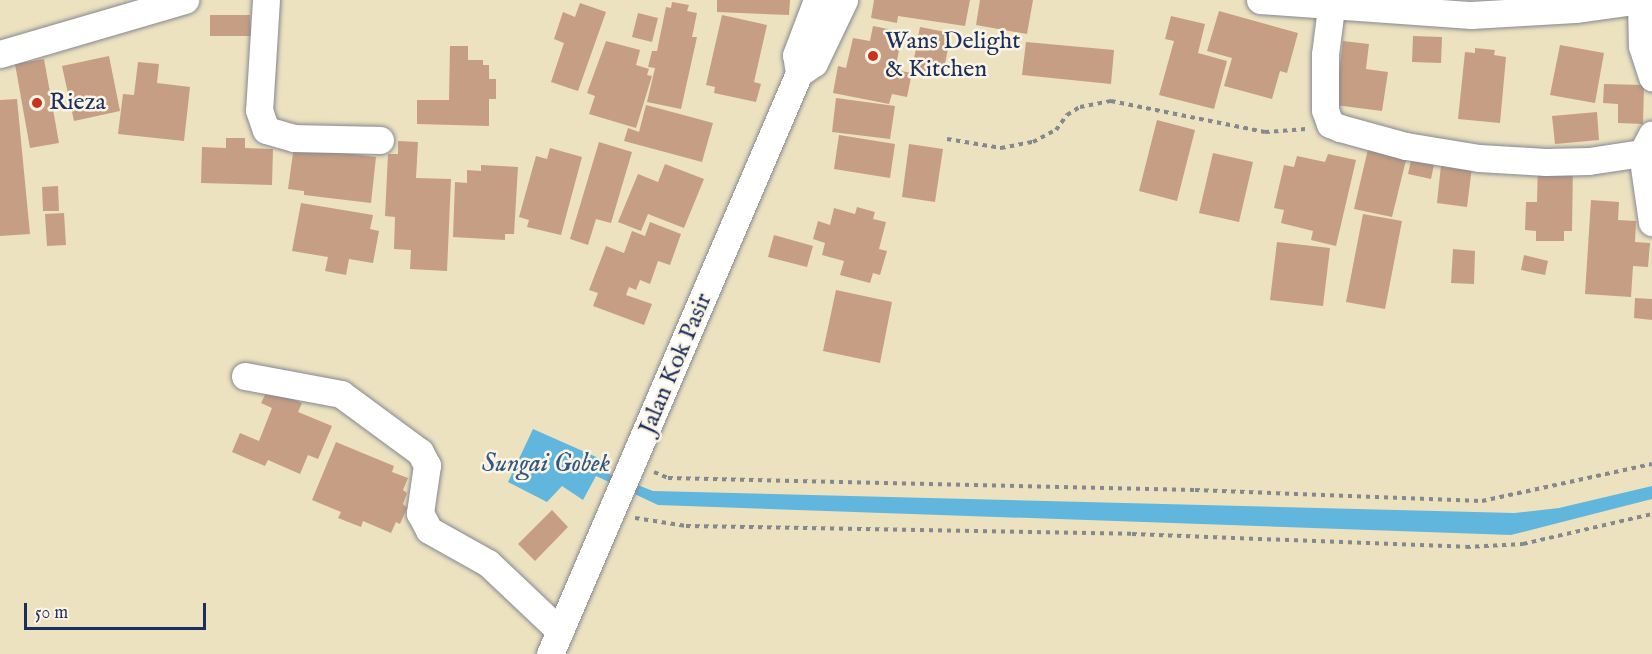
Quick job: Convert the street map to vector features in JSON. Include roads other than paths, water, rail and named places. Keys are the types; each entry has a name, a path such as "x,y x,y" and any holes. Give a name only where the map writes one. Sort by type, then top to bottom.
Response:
{"street":[{"path":"0,54 185,0"},
{"path":"266,0 259,110 266,130 294,138 380,140"},
{"path":"1260,0 1331,8 1575,9 1641,0 1642,46 1652,77"},
{"name":"Jalan Kok Pasir","path":"555,643 799,73 814,63 829,6"},
{"path":"1331,8 1325,54 1325,110 1330,124 1406,146 1479,158 1589,161 1647,143 1652,222"},
{"path":"245,376 341,394 420,452 427,465 420,513 429,530 488,563 555,643"}],"water":[{"name":"Sungai Gobek","path":"533,429 603,460 599,470 653,491 1514,513 1559,508 1652,486 1652,499 1511,535 658,505 596,476 583,500 562,486 547,502 508,482"}],"place":[{"name":"Wans Delight & Kitchen","path":"873,56"},
{"name":"Rieza","path":"37,103"}]}
